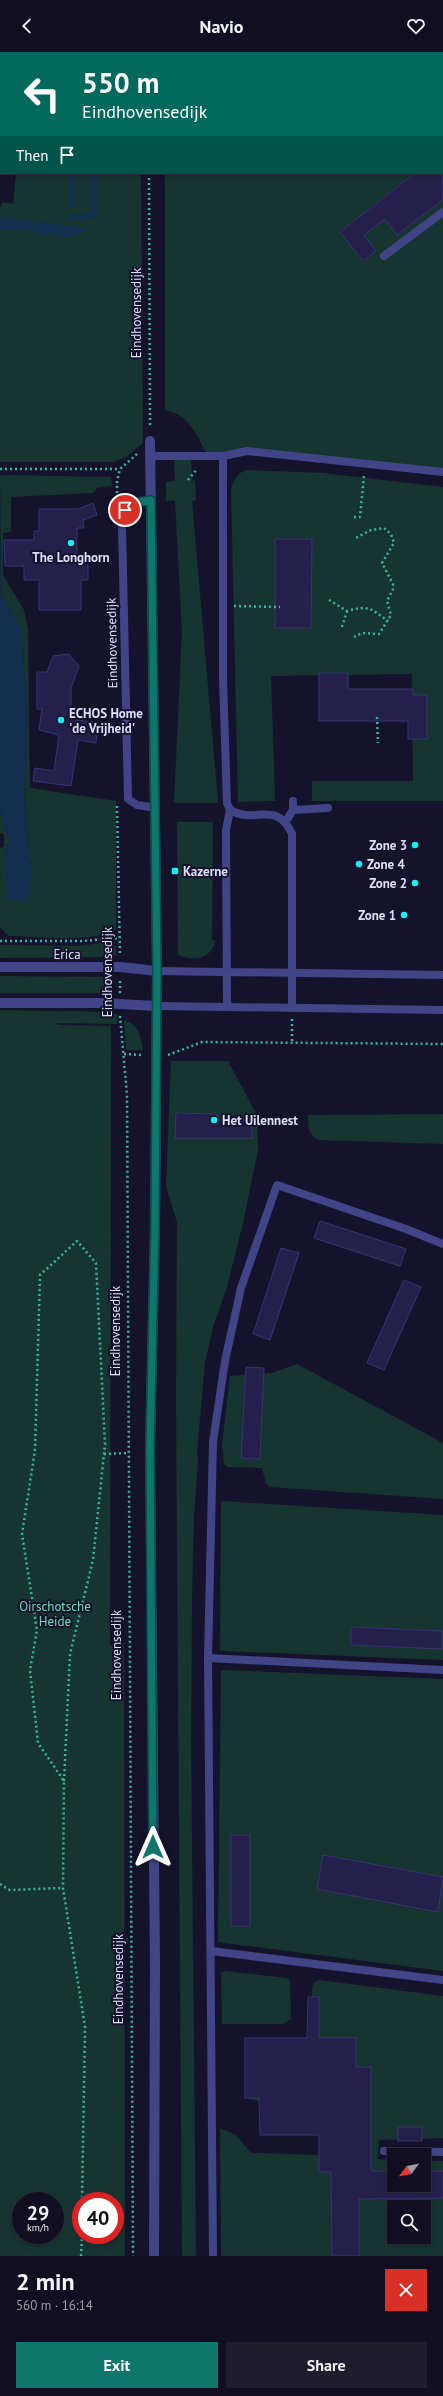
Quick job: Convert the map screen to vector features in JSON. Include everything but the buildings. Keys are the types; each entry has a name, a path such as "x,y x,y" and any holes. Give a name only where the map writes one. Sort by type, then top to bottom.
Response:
{"street":[{"path":"150,441 157,971 155,1226 150,1448 155,1964 154,2256"},
{"name":"Erica","path":"0,967 120,967 157,971"},
{"path":"0,1003 120,1004 156,1006"}],"lane":[{"path":"384,256 443,212"},
{"path":"151,456 223,456 247,451 443,472"},
{"path":"223,456 223,605 226,778 227,802 230,810 226,830 227,1007"},
{"name":"Eindhovensedijk","path":"151,500 133,503 125,510 122,525 128,799 137,805 156,808"},
{"path":"286,821 293,810 293,801"},
{"path":"293,810 328,808"},
{"path":"230,810 237,814 277,815 286,821 292,834 292,1008"},
{"path":"157,971 443,975"},
{"path":"156,1006 443,1010"},
{"path":"213,2256 208,1658 213,1442 225,1361 241,1288 277,1185 406,1229 443,1244"},
{"path":"208,1658 443,1670"},
{"path":"211,1951 443,1980"},
{"path":"384,2151 443,2152"}],"path":[{"name":"Eindhovensedijk","path":"149,174 150,441"},
{"path":"354,517 360,517 365,464"},
{"path":"0,469 120,469"},
{"path":"354,539 378,528 384,528 391,534 394,543 382,563 393,584 393,589 387,601 391,615 379,634 362,633 354,637"},
{"path":"329,600 347,611 364,606 388,621"},
{"path":"223,605 280,607"},
{"path":"342,627 347,611"},
{"path":"377,717 378,743"},
{"name":"Eindhovensedijk","path":"117,818 120,938 120,1021 127,1094 133,2256"},
{"name":"Erica","path":"0,941 83,941 120,938"},
{"path":"292,1008 292,1042"},
{"path":"124,1054 173,1055 196,1042 443,1044"},
{"path":"64,1781 38,1743 30,1670 37,1630 22,1534 35,1450 40,1275 77,1241 96,1263 104,1454 93,1560 70,1654 64,1781 63,1888 85,2027 82,2192"},
{"path":"104,1454 128,1453"},
{"path":"0,1884 10,1890 63,1888"},
{"path":"81,2256 82,2244"}],"green space":[{"path":"16,174 141,174 143,443 126,457 114,462 0,462 0,210 2,202 13,204"},
{"path":"165,174 414,174 368,209 379,223 385,219 397,235 443,200 443,472 247,451 208,456 191,427 180,416 173,412 165,411","holes":["353,222 376,251 363,261 340,231"]},
{"path":"174,458 191,460 192,480 195,481 196,500 192,501 218,803 174,803 182,631 175,501 166,501 166,482 175,481"},
{"path":"247,470 323,473 443,487 443,801 312,801 312,781 413,781 412,674 271,676 275,801 238,802 231,489 236,477"},
{"path":"0,475 111,477 112,486 98,487 93,493 11,497 11,532 3,533 3,575 24,610 28,629 30,788 116,801 116,929 106,934 79,938 8,936 0,927 0,848 4,847 4,834 0,833 0,813 9,840 5,855 31,868 24,797 27,716 22,631 1,594"},
{"path":"177,822 213,822 212,940 216,941 210,952 206,955 196,958 184,957 178,955"},
{"path":"108,942 116,947 116,955 112,957 0,958 0,945 78,946"},
{"path":"0,976 106,977 107,993 0,993"},
{"name":"Oirschotsche Heide","path":"0,1010 106,1012 117,1014 117,1024 57,1023 57,1025 111,1026 110,1646 124,1643 125,2256 0,2256"},
{"path":"124,1020 133,1024 136,1028 140,1036 143,1050 126,1050"},
{"path":"171,1061 228,1061 257,1115 258,1150 243,1223 227,1287 213,1327 205,1363 197,1452 198,1463 194,1515 192,1601 191,1739 196,2256 182,2256 176,1400 177,1222 166,1187"},
{"path":"443,1114 443,1144 320,1140 313,1136 308,1123 308,1115"},
{"path":"297,1364 443,1443 443,1499 270,1487 266,1483 262,1468 228,1467 224,1464 222,1445 230,1376 272,1373"},
{"path":"221,1501 443,1515 443,1660 220,1650"},
{"path":"221,1671 443,1679 443,1971 218,1942"},
{"path":"225,1971 287,1978 290,1980 291,2019 283,2024 222,2024 221,1973"},
{"path":"319,1980 443,1996 443,2138 379,2140 378,2159 387,2160 387,2192 431,2192 431,2161 443,2161 443,2256 221,2256 220,2128 236,2135 251,2153 322,2155 318,2134 266,2103 246,2098 247,2038 312,2042 313,1983"}],"water":[{"path":"0,217 86,228 86,232 67,238 52,234 43,236 29,229 19,231 5,229 0,231"},
{"path":"0,532 1,594 22,631 27,716 24,797 31,868 29,901 7,899 5,855 9,840 0,812"}],"waterway":[{"path":"72,174 72,205"},
{"path":"70,217 88,217 95,213 94,174"}],"place":[{"name":"The Longhorn","path":"71,543"},
{"name":"ECHOS Home 'de Vrijheid'","path":"61,720"},
{"name":"Zone 3","path":"415,845"},
{"name":"Zone 4","path":"359,864"},
{"name":"Kazerne","path":"175,871"},
{"name":"Zone 2","path":"415,883"},
{"name":"Zone 1","path":"404,915"},
{"name":"Het Uilennest","path":"214,1120"}],"route":[{"path":"125,510 133,503 151,500 156,808 154,873 157,971 155,1226 150,1448 153,1847"}]}
